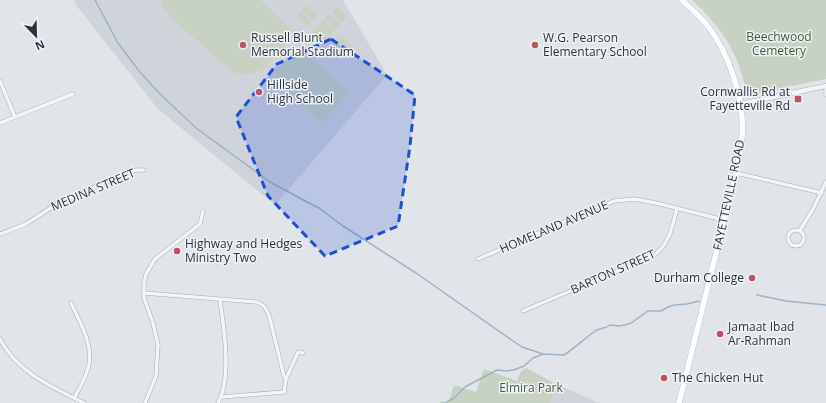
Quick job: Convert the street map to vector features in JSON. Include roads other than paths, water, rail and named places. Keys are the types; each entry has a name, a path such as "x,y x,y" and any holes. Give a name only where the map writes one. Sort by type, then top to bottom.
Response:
{"main road":[{"name":"FAYETTEVILLE ROAD","path":"679,403 736,173 742,136 740,104 730,69 720,45 707,25 682,0"}],"street":[{"path":"0,81 15,117"},
{"path":"740,104 826,86 826,95"},
{"path":"0,123 73,94"},
{"name":"MEDINA STREET","path":"0,234 26,224 54,205 65,200 132,171 144,170"},
{"path":"736,173 822,193"},
{"path":"800,230 822,193 826,182"},
{"name":"HOMELAND AVENUE","path":"478,259 614,202 634,199 724,220"},
{"name":"BARTON STREET","path":"523,310 652,256 662,248 668,239 677,208"},
{"path":"145,403 156,376 158,345 144,293 144,283 150,266 162,252 200,224 203,211"},
{"path":"800,230 803,233 804,242 801,245 792,246 789,243 788,234 791,231 800,230"},
{"path":"144,293 220,300 255,301 262,304 266,308 269,315 286,379"},
{"path":"218,403 221,397 226,370 220,300"},
{"path":"71,302 87,341 90,360 86,375 74,398"},
{"path":"0,339 11,357 24,369 84,403"},
{"path":"221,397 284,392 286,379 298,352 304,353"}],"waterway":[{"path":"95,0 118,43 139,71 160,94 196,128 270,182 319,208 343,226 416,273 522,347 543,354"},
{"path":"757,295 786,301 826,305"},
{"path":"445,403 454,398 465,387 497,370 514,370 524,366 533,358 543,354 564,355 597,330 610,325 619,326 631,323 648,311 661,311 674,305 699,301"}],"place":[{"name":"Russell Blunt Memorial Stadium","path":"243,45"},
{"name":"W.G. Pearson Elementary School","path":"535,45"},
{"name":"Hillside High School","path":"259,92"},
{"name":"Cornwallis Rd at Fayetteville Rd","path":"798,99"},
{"name":"Highway and Hedges Ministry Two","path":"177,251"},
{"name":"Durham College","path":"752,278"},
{"name":"Jamaat Ibad Ar-Rahman","path":"720,334"},
{"name":"The Chicken Hut","path":"664,378"}],"park label":[{"name":"Beechwood Cemetery","path":"779,44"},
{"name":"Elmira Park","path":"531,388"}]}
